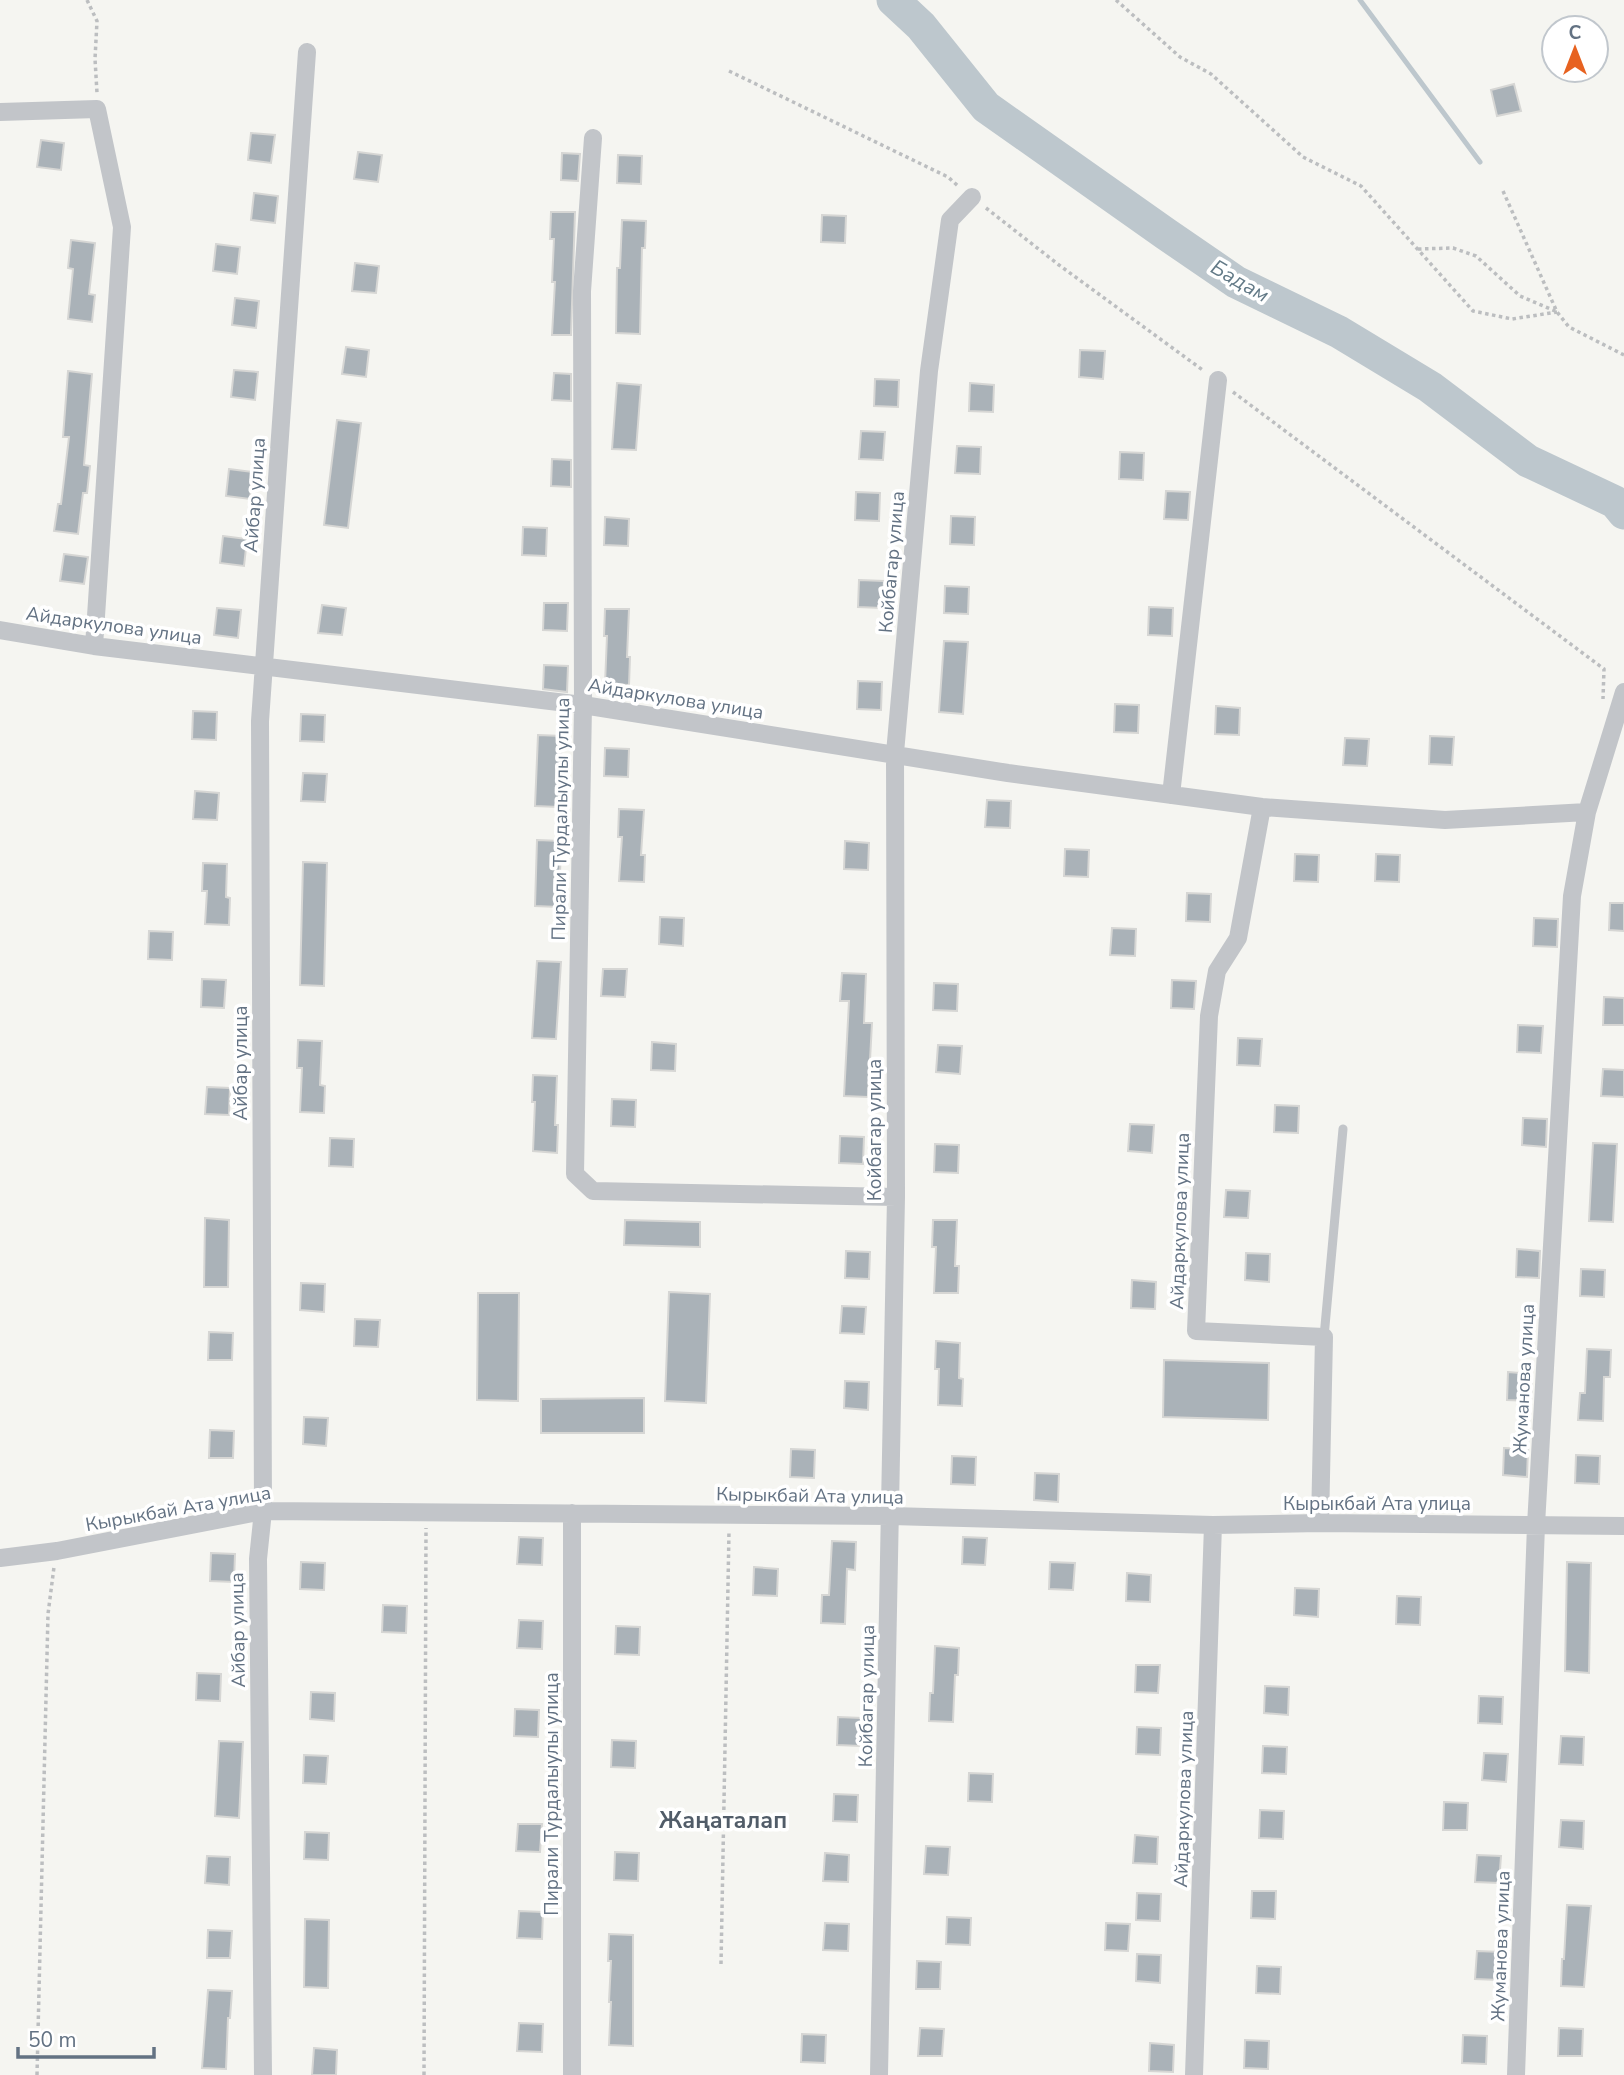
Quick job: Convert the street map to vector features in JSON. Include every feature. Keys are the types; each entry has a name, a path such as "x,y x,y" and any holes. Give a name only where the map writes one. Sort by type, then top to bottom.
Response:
{"street":[{"name":"Айбар улица","path":"263,2075 258,1559 263,1511 260,735 262,667 307,52"},
{"path":"0,112 97,109 122,228 94,646"},
{"name":"Пирали Турдалыулы улица","path":"593,138 582,291 583,705 575,1174 593,1191 896,1198"},
{"name":"Койбагар улица","path":"879,2075 896,1198 895,753 929,370 944,261 950,220 972,197"},
{"path":"1171,795 1218,380"},
{"name":"Айдаркулова улица","path":"0,630 94,646 583,705 1008,773 1262,807 1445,820 1587,812"},
{"name":"Жуманова улица","path":"1516,2075 1536,1525 1572,896 1587,812 1622,697"},
{"name":"Айдаркулова улица","path":"1262,807 1238,938 1217,971 1209,1016 1196,1331 1324,1337"},
{"path":"1320,1523 1324,1337"},
{"name":"Кырыкбай Ата улица","path":"0,1559 57,1551 263,1511 891,1516 1213,1525 1624,1525"},
{"name":"Пирали Турдалыулы улица","path":"572,1513 572,2075"},
{"name":"Айдаркулова улица","path":"1194,2075 1213,1525"}],"lane":[{"path":"1324,1337 1343,1129"}],"path":[{"path":"87,0 97,21 97,109"},
{"path":"1115,0 1180,57 1212,74 1303,158 1360,186 1473,311 1511,319 1557,312"},
{"path":"729,71 948,177 1059,265 1320,454 1604,669 1602,706 1613,725"},
{"path":"1503,191 1557,312 1570,327 1624,355"},
{"path":"1417,249 1453,248 1476,256 1520,296 1557,312"},
{"path":"424,2075 426,1512"},
{"path":"721,1964 729,1515"},
{"path":"37,2075 48,1614 57,1551"}],"building":[{"path":"1514,84 1521,111 1497,116 1491,90"},
{"path":"251,133 275,135 271,163 248,160"},
{"path":"41,140 64,143 61,170 37,167"},
{"path":"358,152 382,155 378,182 354,179"},
{"path":"562,153 580,154 578,181 561,180"},
{"path":"618,155 642,156 641,184 617,183"},
{"path":"254,193 278,196 275,223 251,220"},
{"path":"551,212 575,212 571,335 552,335 555,282 552,282 554,239 550,239"},
{"path":"822,215 846,216 845,243 821,242"},
{"path":"622,220 646,221 645,248 642,248 640,334 616,333 617,268 620,268"},
{"path":"71,240 95,243 89,294 95,295 92,322 68,319 73,269 68,268"},
{"path":"216,244 240,247 237,274 213,271"},
{"path":"355,263 379,266 376,293 352,291"},
{"path":"235,298 259,301 256,328 232,325"},
{"path":"346,347 369,350 366,377 342,374"},
{"path":"1080,350 1105,351 1103,379 1079,377"},
{"path":"234,370 258,372 255,400 231,397"},
{"path":"68,371 92,374 84,465 90,466 87,493 83,493 78,534 54,531 58,504 61,504 69,437 63,437"},
{"path":"554,373 571,374 571,401 552,400"},
{"path":"875,379 899,380 898,407 874,406"},
{"path":"617,383 641,385 636,450 612,449"},
{"path":"970,383 994,385 993,412 969,411"},
{"path":"337,420 361,423 348,528 324,525"},
{"path":"861,431 885,432 883,460 859,459"},
{"path":"957,446 981,447 980,474 955,473"},
{"path":"1120,452 1144,453 1143,480 1119,479"},
{"path":"552,459 571,460 571,487 551,486"},
{"path":"229,469 253,472 250,499 226,496"},
{"path":"1166,491 1190,492 1188,520 1164,519"},
{"path":"856,492 880,493 879,521 855,520"},
{"path":"951,516 975,517 974,545 950,544"},
{"path":"605,517 629,519 628,546 604,545"},
{"path":"523,527 547,528 546,556 522,555"},
{"path":"223,536 247,539 244,566 220,563"},
{"path":"64,554 88,557 84,584 60,581"},
{"path":"859,580 884,581 882,608 858,607"},
{"path":"945,586 969,587 968,614 944,613"},
{"path":"544,603 568,603 567,631 543,630"},
{"path":"322,605 346,608 342,635 318,633"},
{"path":"1149,607 1173,608 1172,636 1148,635"},
{"path":"217,608 241,610 238,638 214,635"},
{"path":"605,609 629,609 629,685 605,684"},
{"path":"944,641 968,642 963,714 939,712"},
{"path":"544,665 568,666 567,692 543,689"},
{"path":"858,681 882,682 881,710 857,709"},
{"path":"1115,704 1139,705 1138,733 1114,732"},
{"path":"1216,706 1240,708 1239,735 1215,734"},
{"path":"193,711 217,712 216,740 192,739"},
{"path":"301,714 325,715 324,742 300,741"},
{"path":"538,735 562,736 559,807 535,806"},
{"path":"1430,736 1454,737 1452,765 1429,764"},
{"path":"1345,738 1369,739 1367,766 1343,765"},
{"path":"605,748 629,749 628,777 604,776"},
{"path":"303,773 327,774 325,802 301,801"},
{"path":"195,791 219,793 217,820 193,819"},
{"path":"987,800 1011,801 1010,828 985,827"},
{"path":"619,809 644,810 641,855 645,855 644,882 619,881 622,837 618,837"},
{"path":"537,840 561,841 559,907 535,906"},
{"path":"845,841 869,843 868,870 844,869"},
{"path":"1065,849 1089,850 1088,877 1064,876"},
{"path":"1295,854 1319,855 1318,882 1294,881"},
{"path":"1376,854 1400,855 1399,882 1375,881"},
{"path":"303,862 327,863 324,986 300,985"},
{"path":"203,863 227,864 229,925 205,924 207,891 202,891"},
{"path":"1187,893 1211,894 1210,922 1186,921"},
{"path":"1610,903 1624,903 1624,931 1609,930"},
{"path":"660,917 684,918 683,946 659,944"},
{"path":"1534,918 1558,919 1557,947 1533,946"},
{"path":"1112,928 1136,929 1135,956 1110,955"},
{"path":"149,931 173,932 172,960 148,959"},
{"path":"537,961 561,962 556,1039 532,1038"},
{"path":"603,969 627,969 625,997 601,996"},
{"path":"842,973 866,974 864,1023 872,1023 868,1097 844,1096 849,1001 840,1001"},
{"path":"202,979 226,980 224,1008 201,1007"},
{"path":"1172,980 1196,981 1194,1009 1171,1008"},
{"path":"934,983 958,984 957,1011 933,1010"},
{"path":"1604,997 1624,998 1624,1025 1603,1025"},
{"path":"1518,1025 1543,1026 1541,1053 1517,1052"},
{"path":"1238,1038 1262,1039 1260,1066 1237,1065"},
{"path":"298,1040 322,1041 320,1085 325,1086 324,1113 300,1112 302,1068 297,1068"},
{"path":"652,1042 676,1044 675,1071 651,1070"},
{"path":"938,1045 962,1046 960,1074 936,1072"},
{"path":"1603,1069 1624,1070 1624,1097 1601,1096"},
{"path":"533,1075 557,1076 557,1153 533,1151"},
{"path":"207,1087 230,1088 229,1115 205,1114"},
{"path":"612,1099 636,1100 635,1127 611,1126"},
{"path":"1275,1105 1299,1106 1298,1133 1274,1132"},
{"path":"1523,1118 1547,1119 1546,1147 1522,1145"},
{"path":"1130,1124 1154,1125 1152,1153 1128,1151"},
{"path":"840,1136 864,1137 863,1164 839,1163"},
{"path":"330,1138 354,1139 353,1167 329,1166"},
{"path":"1593,1143 1617,1144 1613,1222 1589,1221"},
{"path":"935,1144 959,1145 958,1173 934,1172"},
{"path":"1226,1190 1250,1191 1248,1218 1224,1217"},
{"path":"205,1218 229,1220 228,1287 204,1287"},
{"path":"625,1220 700,1222 700,1247 624,1245"},
{"path":"933,1220 957,1220 955,1266 959,1266 958,1293 934,1293 936,1247 932,1247"},
{"path":"1517,1249 1540,1251 1539,1278 1516,1277"},
{"path":"846,1251 870,1252 869,1279 845,1278"},
{"path":"1246,1253 1270,1254 1269,1282 1245,1280"},
{"path":"1581,1269 1605,1270 1604,1297 1580,1296"},
{"path":"1132,1280 1156,1282 1155,1309 1131,1308"},
{"path":"301,1283 325,1284 324,1312 300,1310"},
{"path":"669,1292 710,1294 706,1403 665,1401"},
{"path":"478,1293 519,1293 518,1401 477,1400"},
{"path":"842,1306 866,1307 864,1334 840,1333"},
{"path":"355,1319 380,1320 378,1347 354,1346"},
{"path":"209,1332 233,1333 232,1360 208,1360"},
{"path":"936,1341 960,1343 959,1378 963,1379 962,1406 938,1405 939,1369 935,1369"},
{"path":"1587,1349 1611,1350 1610,1377 1604,1377 1603,1421 1578,1420 1580,1393 1585,1393"},
{"path":"1164,1360 1269,1363 1268,1420 1163,1417"},
{"path":"1508,1372 1532,1374 1531,1401 1507,1400"},
{"path":"845,1381 869,1382 868,1410 844,1408"},
{"path":"644,1398 644,1433 541,1433 541,1399"},
{"path":"304,1417 328,1418 326,1446 303,1444"},
{"path":"210,1430 234,1431 233,1458 209,1458"},
{"path":"1504,1448 1528,1449 1527,1477 1503,1475"},
{"path":"791,1449 815,1450 814,1478 790,1477"},
{"path":"1576,1455 1600,1456 1599,1484 1575,1483"},
{"path":"952,1456 976,1457 975,1485 951,1484"},
{"path":"1035,1473 1059,1474 1058,1502 1034,1500"},
{"path":"519,1537 543,1538 542,1565 517,1564"},
{"path":"963,1537 987,1538 985,1565 962,1564"},
{"path":"832,1541 856,1542 855,1570 847,1569 845,1624 821,1623 822,1595 829,1595"},
{"path":"211,1553 235,1554 234,1582 210,1581"},
{"path":"301,1562 325,1563 324,1590 300,1589"},
{"path":"1050,1562 1075,1563 1073,1590 1049,1589"},
{"path":"1567,1562 1591,1563 1589,1673 1565,1671"},
{"path":"754,1567 778,1569 777,1596 753,1595"},
{"path":"1127,1573 1151,1575 1150,1602 1126,1601"},
{"path":"1295,1588 1319,1589 1318,1617 1294,1615"},
{"path":"1397,1596 1421,1597 1420,1625 1396,1624"},
{"path":"383,1605 407,1606 406,1633 382,1632"},
{"path":"519,1620 543,1621 542,1649 517,1648"},
{"path":"616,1626 640,1627 639,1655 615,1654"},
{"path":"935,1646 959,1648 953,1722 929,1721"},
{"path":"1136,1665 1160,1665 1158,1693 1135,1692"},
{"path":"197,1673 221,1674 220,1701 196,1700"},
{"path":"1265,1686 1289,1687 1288,1715 1264,1713"},
{"path":"311,1692 335,1693 334,1721 310,1719"},
{"path":"1479,1696 1503,1697 1502,1724 1478,1723"},
{"path":"515,1709 539,1710 538,1737 514,1736"},
{"path":"838,1717 862,1718 861,1746 837,1745"},
{"path":"1137,1727 1161,1728 1160,1755 1136,1754"},
{"path":"1561,1736 1584,1737 1583,1765 1559,1764"},
{"path":"612,1740 636,1741 635,1768 611,1767"},
{"path":"219,1741 243,1742 239,1818 215,1816"},
{"path":"1263,1746 1287,1747 1286,1774 1262,1773"},
{"path":"1484,1753 1508,1754 1506,1782 1482,1780"},
{"path":"304,1755 328,1756 326,1784 303,1783"},
{"path":"969,1773 993,1774 992,1802 968,1801"},
{"path":"834,1794 858,1795 857,1822 833,1821"},
{"path":"1444,1802 1468,1803 1467,1830 1443,1830"},
{"path":"1260,1810 1284,1811 1283,1839 1259,1838"},
{"path":"1561,1820 1584,1821 1583,1849 1559,1847"},
{"path":"518,1824 542,1824 540,1852 516,1851"},
{"path":"305,1832 329,1833 328,1860 304,1859"},
{"path":"1135,1835 1158,1837 1157,1864 1133,1863"},
{"path":"926,1846 950,1847 948,1875 924,1874"},
{"path":"615,1852 639,1853 638,1881 614,1880"},
{"path":"825,1853 849,1855 848,1882 823,1881"},
{"path":"1477,1855 1501,1856 1499,1883 1475,1882"},
{"path":"207,1856 230,1857 229,1885 205,1883"},
{"path":"1252,1891 1276,1891 1275,1919 1251,1918"},
{"path":"1137,1893 1161,1894 1160,1921 1136,1920"},
{"path":"1567,1905 1591,1906 1584,1987 1561,1986"},
{"path":"519,1911 543,1912 542,1939 517,1938"},
{"path":"947,1917 971,1918 970,1945 946,1944"},
{"path":"305,1919 329,1920 328,1988 304,1987"},
{"path":"825,1923 849,1924 848,1951 823,1950"},
{"path":"1106,1923 1130,1924 1128,1951 1105,1950"},
{"path":"208,1930 232,1931 230,1958 207,1958"},
{"path":"609,1934 633,1935 633,2046 609,2045"},
{"path":"1477,1951 1501,1952 1499,1980 1475,1979"},
{"path":"1137,1954 1161,1955 1160,1983 1136,1981"},
{"path":"917,1961 941,1962 940,1989 916,1989"},
{"path":"1257,1966 1281,1967 1280,1994 1256,1993"},
{"path":"208,1990 232,1991 226,2069 202,2068"},
{"path":"519,2023 543,2024 542,2052 517,2051"},
{"path":"920,2028 944,2029 942,2056 918,2056"},
{"path":"1559,2028 1583,2029 1582,2056 1558,2056"},
{"path":"802,2034 826,2035 825,2063 801,2062"},
{"path":"1463,2035 1487,2036 1486,2064 1462,2063"},
{"path":"1245,2040 1269,2041 1268,2069 1244,2068"},
{"path":"1150,2043 1174,2045 1173,2072 1149,2071"},
{"path":"314,2048 337,2050 336,2075 312,2075"}],"waterway":[{"name":"Бадам","path":"893,0 921,26 986,107 1166,234 1236,282 1339,332 1430,387 1528,461 1615,502 1624,513"},
{"path":"1360,0 1480,162"}],"district":[{"name":"Жаңаталап","path":"723,1820"}]}
